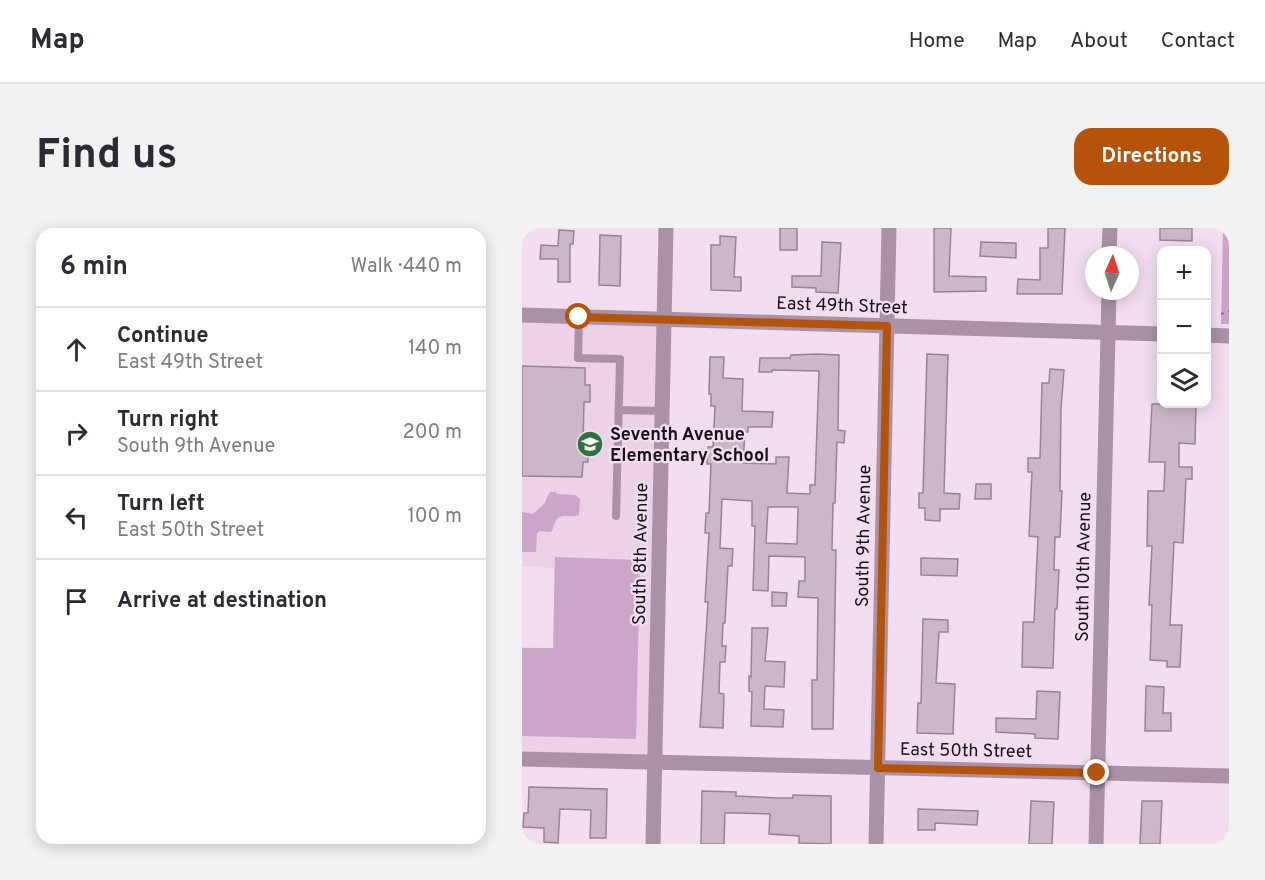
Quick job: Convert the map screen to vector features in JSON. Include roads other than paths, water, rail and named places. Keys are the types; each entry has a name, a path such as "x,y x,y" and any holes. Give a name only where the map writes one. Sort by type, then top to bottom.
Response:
{"street":[{"name":"South 8th Avenue","path":"653,844 666,228"},
{"name":"South 9th Avenue","path":"876,844 889,228"},
{"path":"1109,246 1110,228"},
{"name":"South 10th Avenue","path":"1096,844 1109,300"},
{"name":"East 49th Street","path":"522,315 1157,334"},
{"path":"1211,335 1229,336"},
{"name":"East 50th Street","path":"522,759 1229,776"}],"lane":[{"path":"579,317 578,358 620,359 616,516"},
{"path":"619,410 662,411"}],"place":[{"name":"Seventh Avenue Elementary School","path":"590,444"}]}
